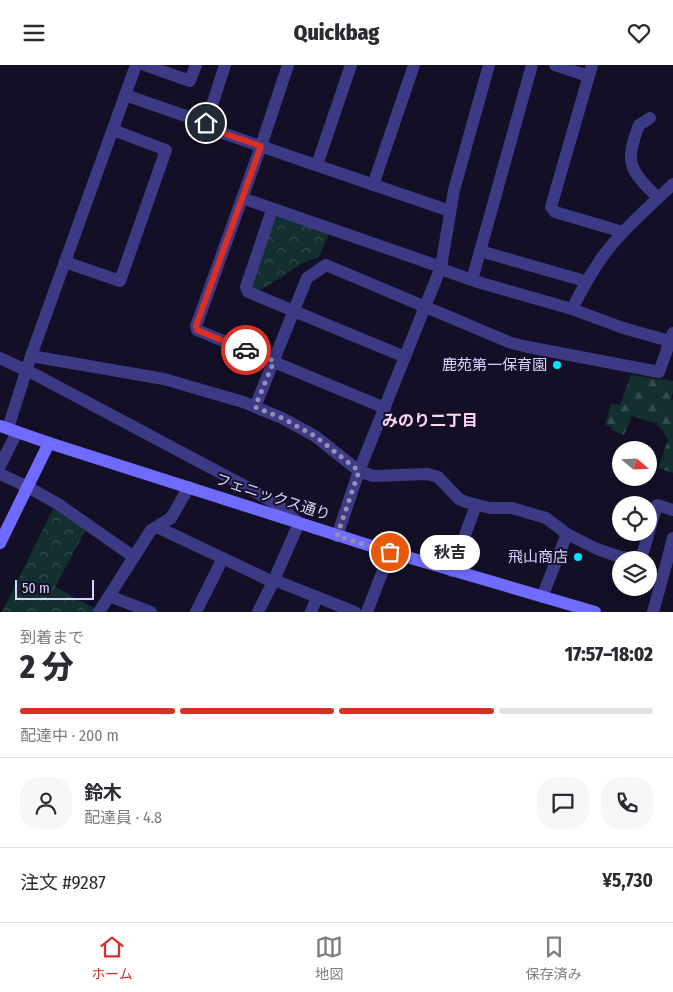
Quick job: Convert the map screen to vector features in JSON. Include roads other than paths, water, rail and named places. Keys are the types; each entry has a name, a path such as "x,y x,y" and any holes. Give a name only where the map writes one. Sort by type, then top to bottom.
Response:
{"main road":[{"name":"フェニックス通り","path":"8,429 337,536 595,612"},
{"path":"0,543 49,443"}],"street":[{"path":"0,466 8,429 26,370 136,65"},
{"path":"145,65 190,81 196,65"},
{"path":"226,65 205,127 450,211"},
{"path":"288,65 196,326 197,330 384,408"},
{"path":"317,165 351,65"},
{"path":"373,185 414,65"},
{"path":"337,536 359,471 441,268 454,190 489,65"},
{"path":"472,280 532,65"},
{"path":"555,65 590,71 551,207 555,212 623,232"},
{"path":"125,95 206,123"},
{"path":"650,118 640,125 631,151 631,163 638,177 658,198"},
{"path":"65,262 120,281 166,150 113,130"},
{"path":"572,309 586,282 603,256 623,232 673,184"},
{"path":"242,198 481,283 572,309 624,328 672,338 659,372 537,349 511,343 326,265 307,278 255,407"},
{"path":"272,210 246,287 248,292 405,357"},
{"path":"480,251 586,282"},
{"path":"31,357 164,379 243,402 282,418 315,436 359,471 373,476 428,474 438,477 460,499 466,502 490,508 512,508 546,518 566,534 604,552 620,557 641,559 657,505 673,510"},
{"path":"0,358 26,370 278,505 300,523 258,612"},
{"path":"0,474 58,504 134,557"},
{"path":"99,612 151,530 171,517 189,487"},
{"path":"452,571 476,505"},
{"path":"157,527 273,581 355,612"},
{"path":"542,597 566,534"},
{"path":"653,612 673,538"},
{"path":"368,612 390,552"},
{"path":"196,612 223,558"},
{"path":"108,596 150,612"},
{"path":"312,612 317,597"}],"place":[{"name":"鹿苑第一保育園","path":"557,365"},
{"name":"秋吉","path":"390,552"},
{"name":"飛山商店","path":"578,557"}],"district":[{"name":"みのり二丁目","path":"430,420"}]}
